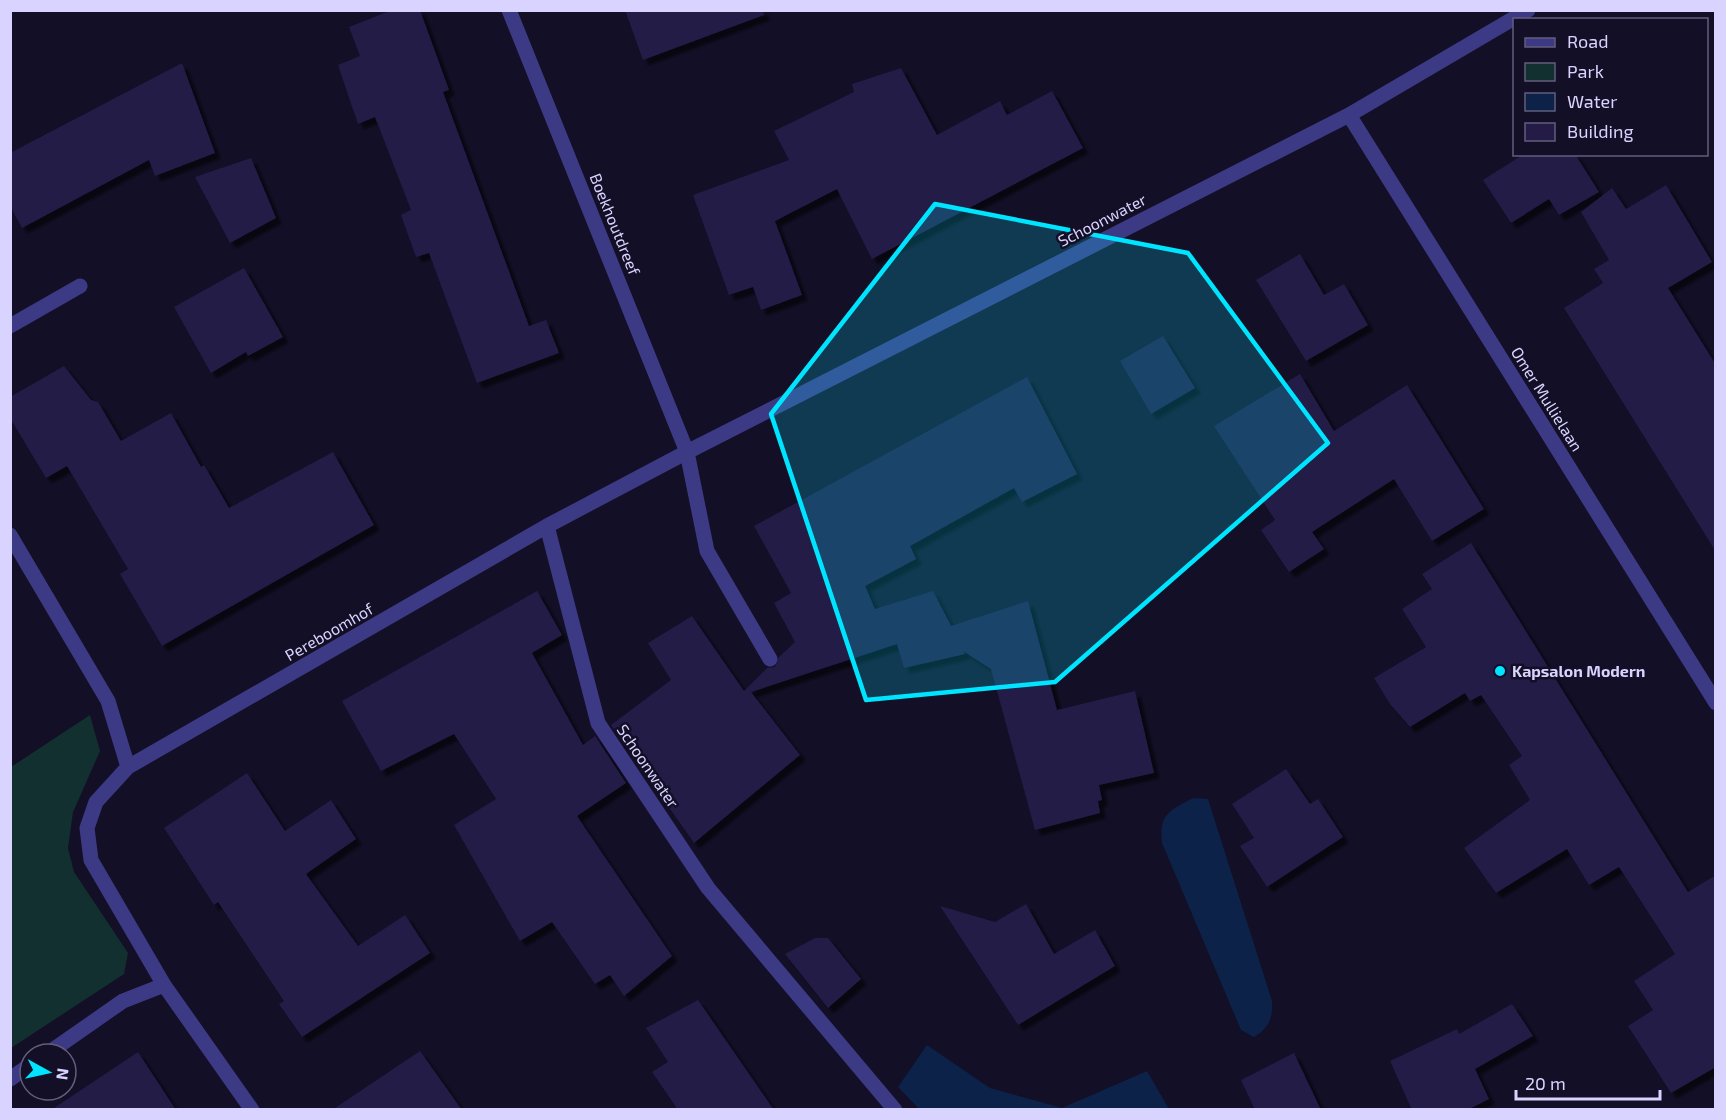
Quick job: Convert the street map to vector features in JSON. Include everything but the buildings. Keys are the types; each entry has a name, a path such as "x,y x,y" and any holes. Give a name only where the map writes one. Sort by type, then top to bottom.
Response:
{"street":[{"name":"Boekhoutdreef","path":"509,10 687,452"},
{"name":"Schoonwater","path":"1514,18 1528,10"},
{"name":"Schoonwater","path":"895,1110 708,888 598,723 548,526 687,452 1349,115 1513,19"},
{"name":"Omer Mullielaan","path":"1349,115 1716,703"},
{"path":"10,326 80,286"},
{"path":"687,452 707,551 770,659"},
{"name":"Pereboomhof","path":"252,1110 164,985 91,860 87,828 96,802 128,767 548,526"},
{"path":"10,535 108,701 128,767"},
{"path":"63,1042 123,1001 164,985"}],"highlighted area":[{"path":"935,204 1188,253 1328,443 1055,682 866,700 771,414"}],"green space":[{"path":"90,715 100,751 73,812 68,848 74,872 128,953 124,974 11,1048 11,767"}],"water":[{"path":"1193,798 1208,799 1272,1001 1269,1022 1254,1037 1241,1030 1162,843 1162,826 1167,814"},
{"path":"927,1045 990,1088 1062,1108 1147,1071 1169,1109 919,1109 898,1087"}],"place":[{"name":"Kapsalon Modern","path":"1500,671"}]}
